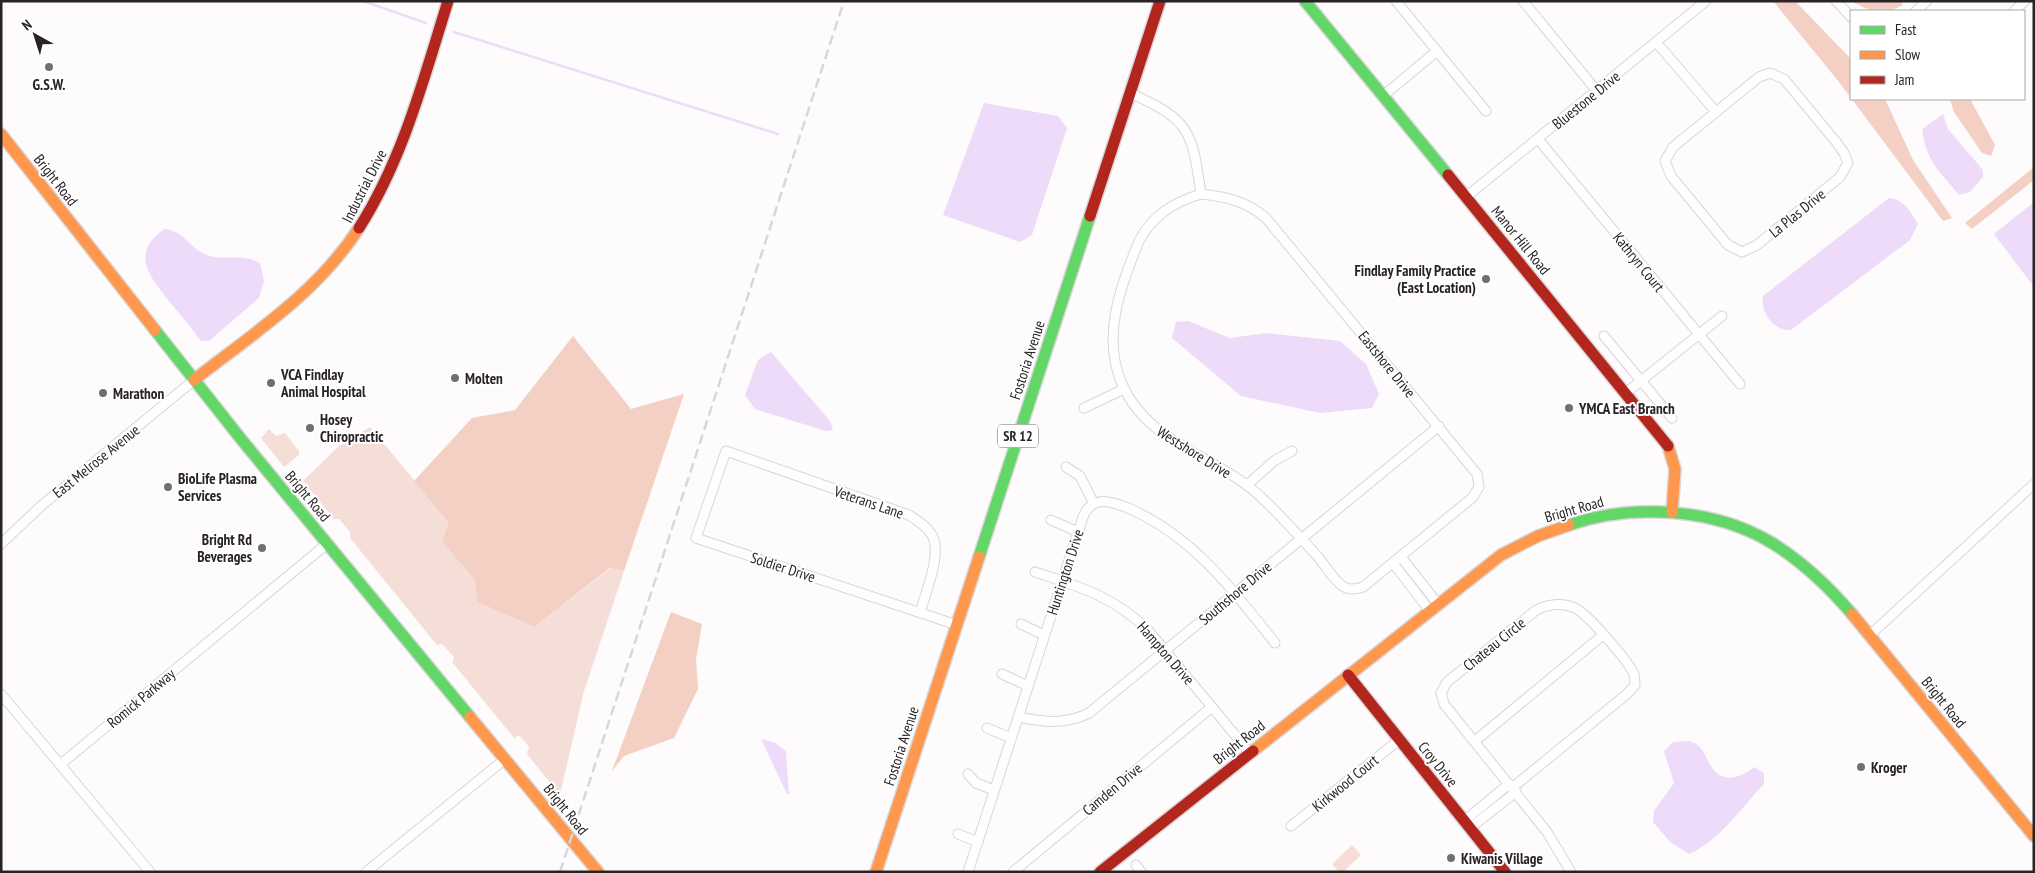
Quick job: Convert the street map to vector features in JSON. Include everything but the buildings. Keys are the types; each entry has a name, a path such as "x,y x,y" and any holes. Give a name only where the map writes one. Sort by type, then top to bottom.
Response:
{"main road":[{"name":"Industrial Drive","path":"194,380 309,289 334,263 365,221 382,190 401,146 448,1"},
{"name":"Fostoria Avenue","path":"876,872 1160,1"},
{"name":"Manor Hill Road","path":"1305,1 1661,435 1674,455 1676,472 1672,512"},
{"name":"Bright Road","path":"1,134 194,380 598,872"},
{"name":"Bright Road","path":"1100,872 1348,674 1502,555 1550,530 1585,519 1620,512 1672,512 1728,524 1777,546 1807,567 1870,635 2034,836"},
{"name":"Croy Drive","path":"1348,674 1505,872"}],"street":[{"path":"1396,1 1486,111"},
{"path":"1524,1 1597,91"},
{"name":"Bluestone Drive","path":"1466,197 1656,42 1695,5 1706,1"},
{"path":"1836,1 1850,16"},
{"path":"2015,10 2025,1"},
{"path":"1656,42 1716,112"},
{"path":"1383,96 1437,51"},
{"name":"La Plas Drive","path":"1775,73 1784,79 1847,158 1846,168 1840,177 1748,251 1737,251 1728,245 1666,166 1665,161 1669,151 1716,112 1759,77 1775,73"},
{"path":"1130,93 1164,109 1182,125 1193,145 1201,194"},
{"name":"Kathryn Court","path":"1538,139 1740,384"},
{"name":"Westshore Drive","path":"1201,194 1180,201 1160,214 1144,231 1139,241 1113,325 1115,360 1124,389 1139,412 1156,429 1247,485 1301,538 1342,586 1348,588 1362,587 1397,560"},
{"name":"Eastshore Drive","path":"1201,194 1235,199 1257,210 1266,218 1474,469 1479,480 1479,487 1472,498 1397,560"},
{"path":"1627,392 1722,316"},
{"path":"1604,336 1672,418"},
{"name":"East Melrose Avenue","path":"1,544 41,506 194,380"},
{"path":"1084,408 1124,389"},
{"name":"Southshore Drive","path":"1018,717 1051,723 1084,716 1166,651 1438,426"},
{"name":"Soldier Drive","path":"726,451 696,538 956,625"},
{"name":"Veterans Lane","path":"726,451 909,515 922,524 934,540 934,559 920,612"},
{"path":"1247,485 1274,461 1292,451"},
{"path":"1066,467 1080,476 1094,504 1103,501 1114,502 1166,529 1207,562 1235,593 1275,643"},
{"path":"1870,635 2034,484"},
{"name":"Huntington Drive","path":"968,872 1078,532 1085,512 1094,504"},
{"path":"1051,520 1078,532"},
{"name":"Romick Parkway","path":"61,764 328,543"},
{"path":"1397,560 1434,608"},
{"name":"Hampton Drive","path":"1035,572 1089,589 1121,607 1148,630 1250,753"},
{"name":"Chateau Circle","path":"1512,788 1627,694 1635,685 1634,674 1589,618 1574,608 1563,604 1545,606 1525,618 1447,682 1441,692 1442,698 1512,788 1548,832 1571,872"},
{"path":"1021,624 1044,635"},
{"path":"1475,741 1603,635"},
{"path":"1002,674 1028,686"},
{"path":"1,694 150,872"},
{"name":"Camden Drive","path":"1013,872 1212,707"},
{"path":"987,728 1011,738"},
{"name":"Kirkwood Court","path":"1291,826 1400,740"},
{"path":"366,872 505,759"},
{"path":"968,774 976,783 994,790"},
{"path":"1467,825 1512,788"},
{"path":"958,834 978,842"}],"shaded area":[{"path":"1773,1 1795,1 1850,58 1850,97"},
{"path":"1851,1 1900,1 1903,5 1891,10 1871,10"},
{"path":"1853,100 1885,100 1913,160 1952,218 1943,221"},
{"path":"1950,100 1971,100 1995,145 1991,156 1982,153 1954,112"},
{"path":"984,103 1058,116 1067,128 1032,235 1020,242 943,215"},
{"path":"1943,114 1948,129 1983,170 1983,177 1970,192 1959,195 1930,158 1924,140 1922,129"},
{"path":"2034,167 2034,180 1972,229 1965,223"},
{"path":"1889,198 1903,204 1918,224 1910,240 1791,330 1779,328 1774,324 1764,309 1763,296"},
{"path":"2034,202 2034,287 1994,234"},
{"path":"164,229 176,232 198,250 210,256 246,258 260,263 264,281 259,298 209,341 201,341 155,283 146,265 145,256 148,247"},
{"path":"1188,321 1230,338 1266,333 1340,341 1366,364 1379,394 1372,408 1320,413 1241,396 1172,338 1176,322"},
{"path":"573,336 631,409 684,394 624,571 610,568 534,627 477,602 475,580 442,542 449,523 414,481 472,418 515,410"},
{"path":"771,352 830,421 833,430 826,431 755,409 745,395 758,360"},
{"path":"370,427 450,523 442,542 475,580 477,602 534,627 611,568 624,571 584,691 560,795 527,754 529,747 519,735 514,738 452,662 454,657 442,644 437,645 350,538 350,532 339,519 334,519 303,481 339,446"},
{"path":"269,429 276,436 285,433 299,451 299,455 284,467 261,438"},
{"path":"671,612 702,624 696,659 698,689 674,738 624,756 612,771"},
{"path":"761,739 775,743 786,751 789,794 787,794"},
{"path":"1688,741 1696,744 1703,750 1713,769 1718,774 1728,778 1744,774 1754,767 1764,773 1764,784 1729,823 1710,841 1689,854 1670,842 1653,822 1654,811 1674,783 1664,751 1673,742"},
{"path":"1352,845 1361,855 1343,872 1339,872 1332,864"}],"waterway":[{"path":"363,1 426,23"},
{"path":"454,32 778,134"}],"railway":[{"path":"560,872 844,1"}],"traffic: fast":[{"path":"1305,1 1448,175"},
{"path":"979,557 1090,216"},
{"path":"155,330 241,439 470,717"},
{"path":"1569,525 1593,518 1646,512 1699,516 1725,522 1749,531 1783,550 1815,576 1852,614"}],"traffic: slow":[{"path":"1,134 155,330"},
{"path":"194,380 262,328 304,292 324,273 359,228"},
{"path":"1668,446 1675,469 1672,512"},
{"path":"1253,751 1501,555 1538,536 1569,525"},
{"path":"876,872 979,557"},
{"path":"1852,614 2034,836"},
{"path":"470,717 598,872"}],"traffic: jam":[{"path":"359,228 388,174 411,118 448,1"},
{"path":"1090,216 1160,1"},
{"path":"1448,175 1668,446"},
{"path":"1348,675 1505,872"},
{"path":"1100,872 1253,751"}],"place":[{"name":"G.S.W.","path":"49,67"},
{"name":"Findlay Family Practice (East Location)","path":"1486,279"},
{"name":"Molten","path":"455,378"},
{"name":"VCA Findlay Animal Hospital","path":"271,383"},
{"name":"Marathon","path":"103,393"},
{"name":"YMCA East Branch","path":"1569,408"},
{"name":"Hosey Chiropractic","path":"310,428"},
{"name":"BioLife Plasma Services","path":"168,487"},
{"name":"Bright Rd Beverages","path":"262,548"},
{"name":"Kroger","path":"1861,767"},
{"name":"Kiwanis Village","path":"1451,858"}]}
